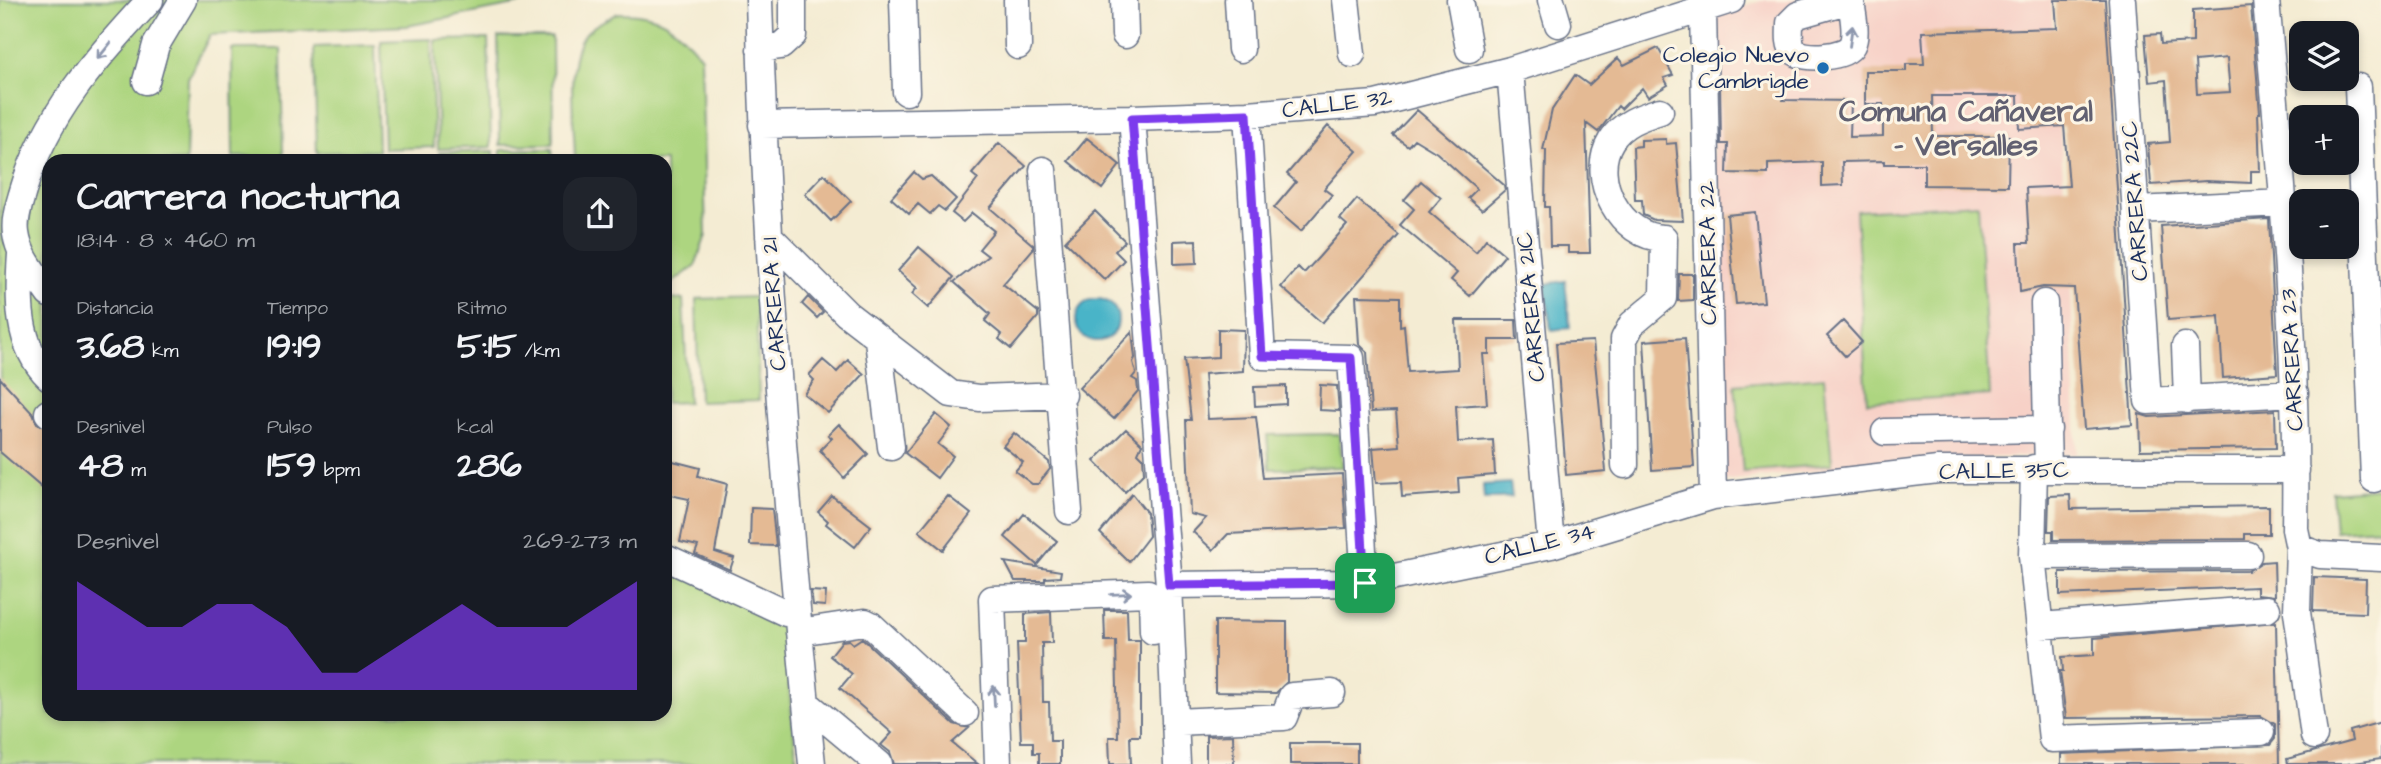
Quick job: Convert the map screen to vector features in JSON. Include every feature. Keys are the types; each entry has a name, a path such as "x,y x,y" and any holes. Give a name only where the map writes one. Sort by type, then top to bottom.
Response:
{"street":[{"path":"42,370 35,363 22,327 19,295 21,254 16,232 16,213 33,156 60,109 90,68 150,0"},
{"path":"146,81 156,45 183,0"},
{"name":"CARRERA 21","path":"759,0 762,125 769,236 797,620 812,764"},
{"path":"760,49 789,42 795,25 793,0"},
{"path":"903,0 906,93"},
{"path":"1017,0 1018,46"},
{"path":"1124,0 1125,35"},
{"path":"1238,0 1241,49"},
{"path":"1346,0 1352,54"},
{"path":"1460,0 1469,49"},
{"name":"CALLE 32","path":"762,125 1132,118 1247,114 1375,104 1510,70 1731,0"},
{"name":"CARRERA 22C","path":"2122,0 2148,401 2187,400"},
{"name":"CARRERA 23","path":"2266,0 2284,203 2295,393 2295,529 2299,548 2297,612 2314,736"},
{"name":"CARRERA 22","path":"1703,11 1713,496"},
{"name":"CARRERA 21C","path":"1510,70 1551,545"},
{"path":"2374,479 2372,227 2362,170 2358,87 2381,102"},
{"path":"1660,111 1635,118 1611,141 1603,160 1606,186 1614,208 1629,225 1647,236 1664,238 1708,233"},
{"path":"1247,114 1262,356 1351,358 1365,583"},
{"path":"1132,118 1169,585 1177,764"},
{"path":"2362,170 2381,145"},
{"path":"1043,170 1063,395 1069,511"},
{"path":"2136,210 2284,203"},
{"path":"769,236 878,340 951,394 978,398 1063,395"},
{"path":"1625,465 1624,339 1632,324 1663,298 1664,238"},
{"path":"21,254 42,284"},
{"path":"2044,303 2048,429 2032,556 2052,739 2261,732"},
{"path":"878,340 891,447"},
{"path":"2185,346 2187,400 2295,393"},
{"path":"1885,432 2048,429"},
{"name":"CALLE 35C","path":"1713,496 1938,471 2296,470"},
{"name":"CALLE 34","path":"1169,585 1365,583 1551,545 1713,496"},
{"path":"2299,548 2320,555 2381,558"},
{"path":"2032,556 2248,555"},
{"path":"672,560 797,620 871,625 965,713"},
{"path":"998,764 992,599 1148,593 1152,598 1159,764"},
{"path":"2040,626 2267,609"},
{"path":"1175,722 1284,717 1292,696 1332,693"},
{"path":"806,703 879,764"}],"shaded area":[{"path":"1764,0 2051,0 2071,292 2077,454 1904,461 1724,481 1708,15"}],"green space":[{"path":"0,0 540,0 407,26 210,35 188,78 186,154 42,154 42,721 672,721 672,571 782,619 797,764 0,764"},
{"path":"618,13 656,18 683,36 701,57 706,235 695,266 672,283 672,154 575,154 573,69 580,42 596,25"},
{"path":"498,37 552,37 553,144 500,145"},
{"path":"431,39 434,147 384,149 381,41"},
{"path":"488,39 491,147 438,149 435,40"},
{"path":"375,45 378,151 317,153 314,47"},
{"path":"232,49 281,49 283,154 233,154"},
{"path":"552,149 552,154 501,154 501,150"},
{"path":"494,151 494,154 439,153"},
{"path":"1978,204 1990,395 1867,402 1856,211"},
{"path":"756,297 759,400 699,402 696,299"},
{"path":"683,299 688,402 672,403 672,300"},
{"path":"1824,377 1832,464 1743,472 1735,385"},
{"path":"1339,434 1343,467 1270,469 1267,435"},
{"path":"2381,488 2381,528 2335,531 2332,492"}],"water":[{"path":"1565,281 1570,328 1551,330 1545,284"},
{"path":"1097,299 1112,305 1118,320 1112,335 1097,341 1082,335 1076,320 1082,305"},
{"path":"1510,483 1512,497 1484,499 1483,485"}],"building":[{"path":"2055,0 2105,0 2132,425 2084,429 2074,288 2043,287 2020,292 2018,243 2029,243 2026,188 2069,186 2064,126 2019,129 2018,96 1932,96 1933,136 2009,136 2008,186 1924,185 1924,164 1884,164 1884,161 1842,162 1843,185 1822,186 1822,162 1768,164 1768,174 1727,173 1728,144 1721,144 1720,83 1782,81 1783,100 1851,101 1850,137 1883,136 1883,104 1865,104 1865,71 1906,71 1906,64 1924,64 1922,32 2057,28"},
{"path":"2251,6 2260,113 2260,171 2251,171 2251,183 2206,181 2151,185 2148,144 2170,142 2166,80 2149,82 2145,35 2160,34 2161,44 2193,42 2193,10","holes":["2227,58 2230,92 2197,94 2195,61"]},
{"path":"1658,48 1673,75 1664,78 1668,85 1648,97 1642,88 1621,109 1618,106 1598,132 1586,123 1590,253 1568,253 1568,246 1550,246 1549,207 1545,207 1546,150 1543,150 1552,110 1575,75 1589,85 1618,58 1624,65"},
{"path":"1417,110 1504,185 1505,190 1482,210 1468,198 1477,189 1437,153 1414,139 1408,146 1393,135"},
{"path":"1328,126 1357,151 1324,189 1332,195 1301,231 1274,208 1296,182 1287,174"},
{"path":"1087,138 1120,165 1102,189 1068,161"},
{"path":"1666,139 1666,144 1676,143 1683,221 1654,220 1643,215 1642,200 1635,200 1633,147 1641,146 1641,140"},
{"path":"999,143 1026,166 990,208 1033,245 1033,249 1003,284 1038,312 1038,317 1011,349 999,339 1002,335 985,321 990,314 954,282 988,256 979,249 994,231 972,213 963,222 952,213 978,179 972,174"},
{"path":"914,172 922,179 931,176 956,199 945,211 938,206 930,214 918,204 909,214 891,198"},
{"path":"824,174 851,201 831,221 805,194"},
{"path":"1421,181 1441,198 1429,212 1476,252 1486,239 1505,255 1470,296 1451,280 1457,273 1400,225 1414,209 1404,200"},
{"path":"1357,199 1399,235 1322,323 1281,287 1298,267 1304,273 1347,225 1340,219"},
{"path":"1095,211 1125,241 1115,251 1124,260 1105,280 1065,241"},
{"path":"1755,212 1764,302 1736,304 1727,215"},
{"path":"2269,219 2277,374 2223,378 2219,316 2168,320 2161,226"},
{"path":"1196,240 1197,263 1174,264 1174,241"},
{"path":"919,247 954,277 928,308 912,294 917,288 898,271"},
{"path":"1679,274 1693,274 1693,300 1678,301"},
{"path":"1356,296 1400,297 1400,326 1404,325 1408,372 1458,369 1456,320 1516,320 1517,340 1489,340 1489,354 1483,354 1487,404 1456,406 1458,442 1493,440 1495,475 1458,478 1459,493 1402,497 1401,482 1376,483 1373,448 1399,446 1396,411 1371,412 1367,352 1359,344"},
{"path":"808,297 823,312 817,318 802,304"},
{"path":"1843,321 1862,342 1845,356 1827,336"},
{"path":"1218,329 1244,330 1243,371 1204,374 1208,419 1256,417 1263,478 1342,474 1346,528 1228,534 1213,550 1193,532 1206,518 1190,514 1186,420 1191,420 1184,359 1218,357"},
{"path":"1132,332 1136,373 1132,378 1137,381 1138,391 1114,419 1079,388"},
{"path":"1685,338 1694,467 1652,470 1644,341"},
{"path":"1593,341 1606,471 1566,475 1556,343"},
{"path":"823,360 837,372 848,360 864,374 828,413 804,394 814,380 809,375"},
{"path":"0,378 33,414 37,424 42,426 42,488 0,452"},
{"path":"1320,385 1337,386 1339,411 1319,410"},
{"path":"1286,386 1286,404 1255,406 1254,387"},
{"path":"2275,410 2276,448 2140,450 2139,414 2149,417"},
{"path":"936,414 951,427 938,444 953,456 937,478 905,453"},
{"path":"839,424 868,454 844,478 820,450 832,438 828,435"},
{"path":"1126,429 1142,444 1138,453 1143,458 1144,473 1125,492 1094,461"},
{"path":"1014,433 1049,462 1050,469 1038,484 1032,484 1015,471 1023,462 1003,446"},
{"path":"672,461 700,468 698,476 727,484 715,552 734,558 730,570 695,554 698,546 680,542 689,499 672,495"},
{"path":"1132,494 1147,513 1149,536 1129,562 1100,533"},
{"path":"2070,495 2071,509 2269,506 2269,534 2245,534 2245,539 2053,540 2053,531 2048,531 2049,496"},
{"path":"832,496 871,526 855,547 826,524 828,521 818,512"},
{"path":"948,496 971,514 943,550 919,531"},
{"path":"751,508 772,509 776,546 750,545"},
{"path":"1024,514 1057,541 1037,565 1005,537"},
{"path":"2274,561 2275,596 2257,594 2257,587 2060,595 2060,572 2248,571 2262,562"},
{"path":"1005,562 1061,571 1060,577 1045,578 1045,581 1015,581"},
{"path":"2314,577 2366,579 2365,613 2313,611"},
{"path":"811,591 826,592 825,606 813,605"},
{"path":"1104,610 1127,610 1128,640 1140,640 1140,736 1130,736 1131,764 1110,764 1109,737 1118,737 1116,641 1105,641"},
{"path":"1051,612 1052,643 1042,643 1043,702 1049,702 1050,741 1060,741 1060,764 1039,764 1039,753 1033,753 1033,742 1021,742 1017,643 1025,643 1025,614"},
{"path":"1215,621 1287,622 1287,682 1276,693 1215,692"},
{"path":"2276,622 2279,764 2061,764 2061,754 2270,745 2275,739 2275,724 2261,716 2066,718 2060,671 2063,671 2062,657 2094,655 2094,638"},
{"path":"862,638 954,724 969,728 952,743 978,764 894,764 890,752 881,745 892,733 840,688 852,674 830,656 842,641 849,640 853,644"},
{"path":"2381,722 2381,759 2347,764 2288,764 2287,759 2352,741 2350,731"},
{"path":"1233,735 1234,764 1206,764 1206,736"},
{"path":"1290,743 1357,743 1357,764 1290,764"}],"place":[{"name":"Colegio Nuevo Cambrigde","path":"1823,68"}],"district":[{"name":"Comuna Cañaveral - Versalles","path":"1966,129"}],"route":[{"path":"1247,114 1262,356 1351,358 1365,583 1169,585 1132,118 1247,114"}]}
